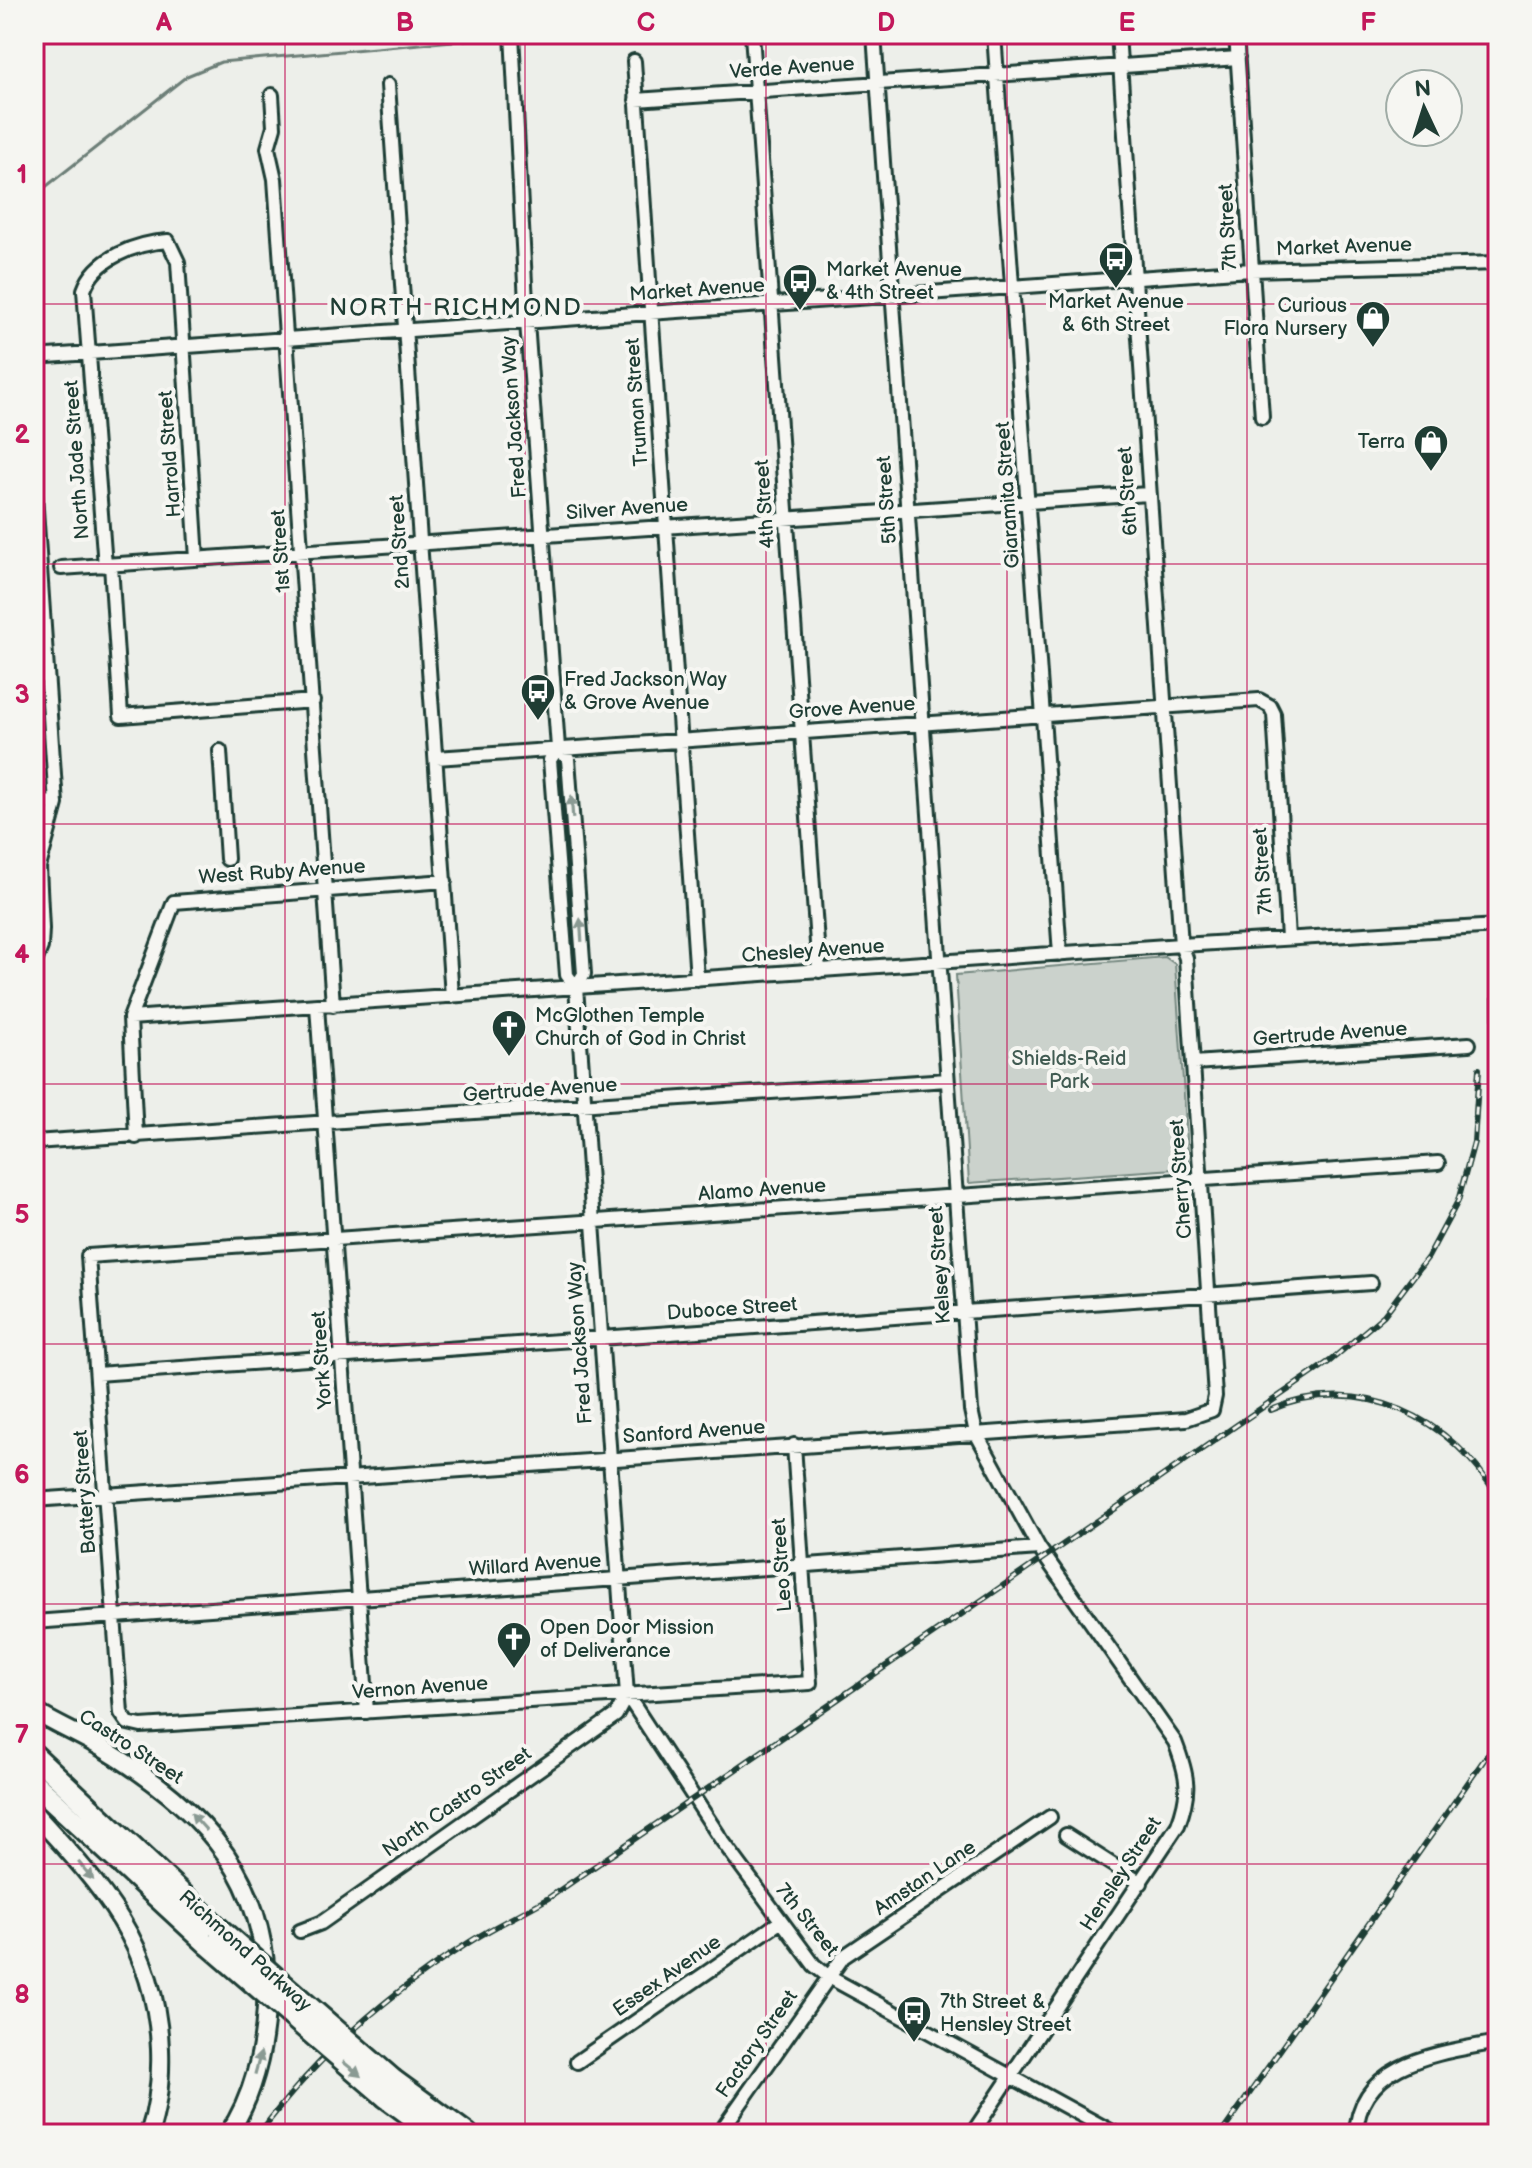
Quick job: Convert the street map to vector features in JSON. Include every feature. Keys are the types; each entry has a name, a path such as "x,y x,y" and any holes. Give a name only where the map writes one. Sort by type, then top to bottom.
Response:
{"highway":[{"name":"Richmond Parkway","path":"34,1755 213,1936"},
{"name":"Richmond Parkway","path":"34,1783 390,2088 436,2134"},
{"name":"Richmond Parkway","path":"390,2088 467,2134"}],"main road":[{"name":"Castro Street","path":"34,1711 103,1748 175,1797 202,1824 232,1863 255,1907 265,1950 265,2025 252,2086 228,2134"},
{"path":"34,1813 86,1870 120,1914 145,1962 159,2010 161,2072 149,2134"}],"street":[{"name":"Fred Jackson Way","path":"512,34 527,322 558,748 550,760 567,975 576,987 627,1695"},
{"name":"4th Street","path":"752,34 819,971"},
{"name":"5th Street","path":"874,34 939,962"},
{"name":"Giaramita Street","path":"994,34 1060,954"},
{"name":"6th Street","path":"1118,34 1181,945"},
{"name":"7th Street","path":"1236,34 1262,417"},
{"name":"Verde Avenue","path":"636,100 1238,58"},
{"name":"Truman Street","path":"634,61 697,979"},
{"name":"2nd Street","path":"388,85 452,996"},
{"name":"1st Street","path":"272,95 274,127 268,148 275,179 333,1005"},
{"name":"Harrold Street","path":"90,352 84,290 90,274 140,243 168,241 178,262 197,559"},
{"name":"Market Avenue","path":"34,357 1250,270 1498,263"},
{"name":"North Jade Street","path":"90,352 121,716 313,701"},
{"path":"34,479 39,630 50,714 56,804 36,888 42,938 34,964"},
{"name":"Silver Avenue","path":"61,568 1148,494"},
{"name":"Grove Avenue","path":"436,758 1259,700 1270,706"},
{"name":"7th Street","path":"1270,706 1274,714 1288,938"},
{"path":"34,715 50,714"},
{"path":"220,751 227,859"},
{"path":"34,800 56,804"},
{"name":"West Ruby Avenue","path":"136,1137 130,1018 174,902 445,881"},
{"name":"Chesley Avenue","path":"130,1018 1498,926"},
{"name":"Cherry Street","path":"1181,945 1186,958 1202,1179 1215,1396 1212,1410"},
{"name":"Kelsey Street","path":"939,962 963,1312 976,1433 1039,1548"},
{"name":"York Street","path":"317,1006 367,1712"},
{"name":"Gertrude Avenue","path":"1194,1063 1469,1044"},
{"name":"Gertrude Avenue","path":"34,1142 325,1125 947,1080"},
{"name":"Alamo Avenue","path":"88,1256 1438,1163"},
{"name":"Battery Street","path":"88,1256 121,1713 128,1723"},
{"name":"Duboce Street","path":"97,1374 1371,1283"},
{"name":"Sanford Avenue","path":"34,1500 1186,1419 1212,1410"},
{"name":"Leo Street","path":"794,1445 810,1683"},
{"name":"Willard Avenue","path":"34,1622 1039,1548"},
{"name":"Hensley Street","path":"972,2134 1141,1883 1178,1825 1188,1799 1186,1770 1175,1742 1039,1548"},
{"name":"Vernon Avenue","path":"128,1723 141,1726 810,1683"},
{"name":"7th Street","path":"627,1695 780,1922 814,1965 829,1977 1014,2075 1116,2134"},
{"name":"North Castro Street","path":"300,1931 321,1923 616,1715 627,1695"},
{"name":"Amstan Lane","path":"829,1977 843,1957 1050,1817"},
{"path":"1066,1835 1141,1883"},
{"name":"Essex Avenue","path":"577,2062 780,1922"},
{"name":"Factory Street","path":"719,2134 829,1977"},
{"path":"1356,2134 1356,2122 1367,2096 1389,2072 1408,2063 1498,2042"}],"green space":[{"name":"Shields-Reid Park","path":"1165,957 1175,964 1189,1168 969,1183 956,975"}],"waterway":[{"path":"34,196 187,76 221,62 509,36"}],"railway":[{"path":"1494,34 1493,927 1498,1214"},
{"path":"259,2134 328,2054 380,2007 436,1964 475,1938 550,1897 1330,1361 1384,1315 1428,1257 1458,1201 1474,1142 1479,1069"},
{"path":"1271,1410 1304,1400 1338,1396 1370,1400 1401,1410 1430,1425 1456,1445 1479,1470 1498,1498"},
{"path":"1221,2134 1498,1740"}],"place":[{"name":"Market Avenue & 6th Street","path":"1116,290"},
{"name":"Market Avenue & 4th Street","path":"800,312"},
{"name":"Curious Flora Nursery","path":"1373,349"},
{"name":"Terra","path":"1431,473"},
{"name":"Fred Jackson Way & Grove Avenue","path":"538,722"},
{"name":"McGlothen Temple Church of God in Christ","path":"509,1058"},
{"name":"Open Door Mission of Deliverance","path":"514,1670"},
{"name":"7th Street & Hensley Street","path":"914,2044"}],"district":[{"name":"NORTH RICHMOND","path":"456,307"}]}
